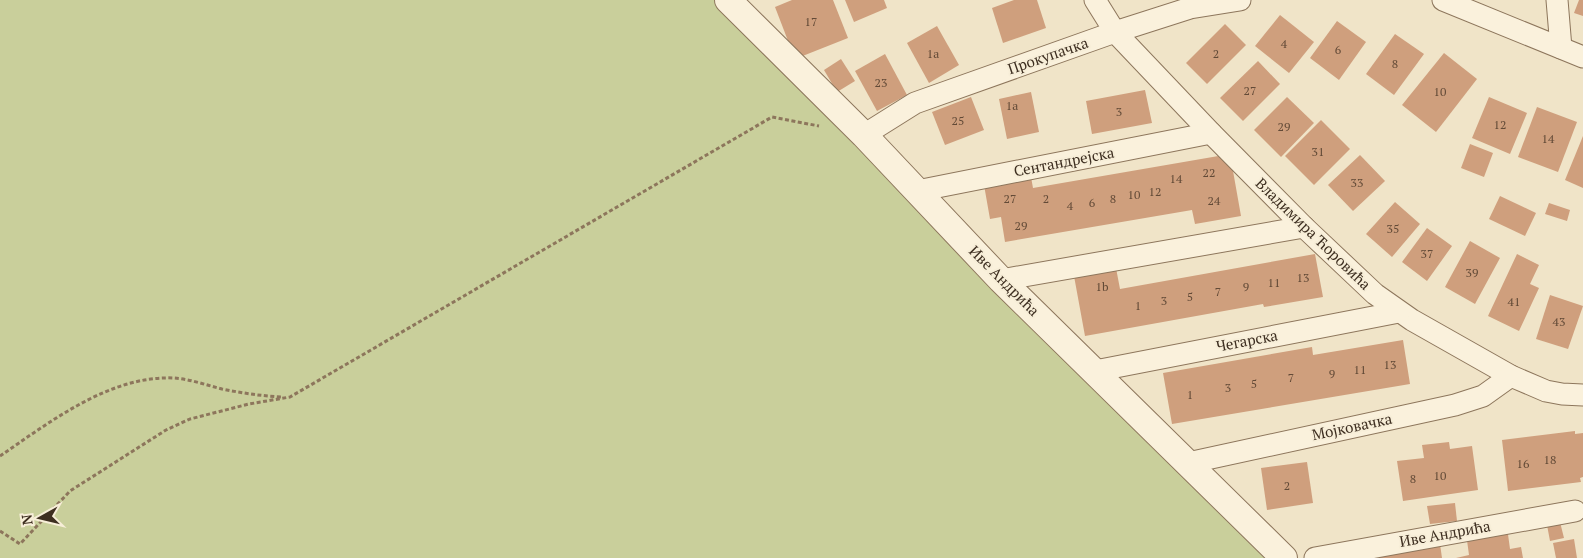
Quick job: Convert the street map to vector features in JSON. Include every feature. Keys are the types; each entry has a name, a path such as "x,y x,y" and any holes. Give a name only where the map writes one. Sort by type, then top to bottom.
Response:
{"street":[{"name":"Иве Андрића","path":"728,0 864,135 1002,280 1284,558"},
{"name":"Владимира Ћоровића","path":"1095,0 1114,32 1210,133 1304,227 1375,294 1399,312 1511,376 1546,391 1583,395"},
{"name":"Прокупачка","path":"864,135 915,103 1114,32 1190,8 1240,0"},
{"path":"1443,0 1583,57"},
{"path":"1557,0 1561,48"},
{"name":"Сентандрејска","path":"917,191 1210,133"},
{"path":"1002,280 1304,227"},
{"name":"Чегарска","path":"1095,371 1399,312"},
{"name":"Мојковачка","path":"1188,463 1455,405 1484,396 1511,376"},
{"name":"Иве Андрића","path":"1315,558 1575,511"}],"path":[{"path":"0,531 20,544 70,491 166,430 190,419 249,404 290,397 772,117 827,128"},
{"path":"0,456 65,412 118,387 146,380 174,378 258,396 290,397"}],"green space":[{"path":"0,0 728,0 1284,558 0,558"}],"building":[{"path":"792,0 833,0 848,38 795,59 775,7"},
{"path":"845,0 884,0 887,8 854,22"},
{"path":"1014,0 1037,0 1046,28 1003,43 992,8"},
{"path":"1579,0 1583,0 1583,16 1574,13"},
{"path":"1280,15 1314,42 1289,73 1255,46"},
{"path":"1337,21 1366,42 1339,80 1310,58"},
{"path":"1225,24 1246,45 1207,84 1186,63"},
{"path":"937,26 959,65 929,83 907,43"},
{"path":"1395,34 1424,54 1394,95 1366,74"},
{"path":"1444,53 1477,79 1436,132 1402,105"},
{"path":"885,54 907,95 877,111 855,71"},
{"path":"841,59 855,81 837,92 824,70"},
{"path":"1258,61 1280,84 1243,121 1220,98"},
{"path":"1145,90 1152,123 1092,134 1086,101"},
{"path":"1031,92 1039,132 1007,139 999,99"},
{"path":"971,97 984,130 945,145 932,112"},
{"path":"1287,97 1314,123 1281,157 1254,130"},
{"path":"1489,97 1527,113 1510,154 1472,138"},
{"path":"1537,107 1577,122 1558,172 1518,157"},
{"path":"1321,120 1350,149 1314,185 1285,156"},
{"path":"1583,136 1583,188 1565,180"},
{"path":"1470,144 1493,153 1484,177 1461,168"},
{"path":"1230,154 1241,216 1195,224 1192,210 1005,242 1001,217 990,219 984,185 1031,177 1033,188"},
{"path":"1360,155 1385,181 1353,211 1328,185"},
{"path":"1500,196 1536,213 1525,236 1489,219"},
{"path":"1395,202 1420,224 1392,257 1366,234"},
{"path":"1549,203 1570,210 1567,221 1545,214"},
{"path":"1427,228 1452,246 1427,281 1402,262"},
{"path":"1470,241 1500,258 1475,304 1445,287"},
{"path":"1315,254 1323,297 1264,307 1263,304 1085,336 1074,276 1116,268 1120,289"},
{"path":"1517,254 1539,265 1530,284 1539,288 1519,331 1488,316"},
{"path":"1550,295 1583,306 1568,349 1536,339"},
{"path":"1403,340 1410,384 1172,424 1163,373 1312,347 1313,355"},
{"path":"1575,431 1575,434 1583,433 1583,477 1580,478 1581,482 1508,491 1502,440"},
{"path":"1449,442 1450,449 1472,446 1478,490 1403,501 1397,461 1424,458 1422,445"},
{"path":"1307,462 1313,503 1267,510 1261,468"},
{"path":"1455,503 1457,521 1430,524 1427,506"},
{"path":"1560,522 1564,538 1550,541 1547,525"},
{"path":"1507,527 1510,549 1521,547 1523,558 1456,558 1469,555 1466,533"},
{"path":"1574,539 1577,558 1556,558 1553,543"},
{"path":"1440,544 1442,558 1367,558"}]}
